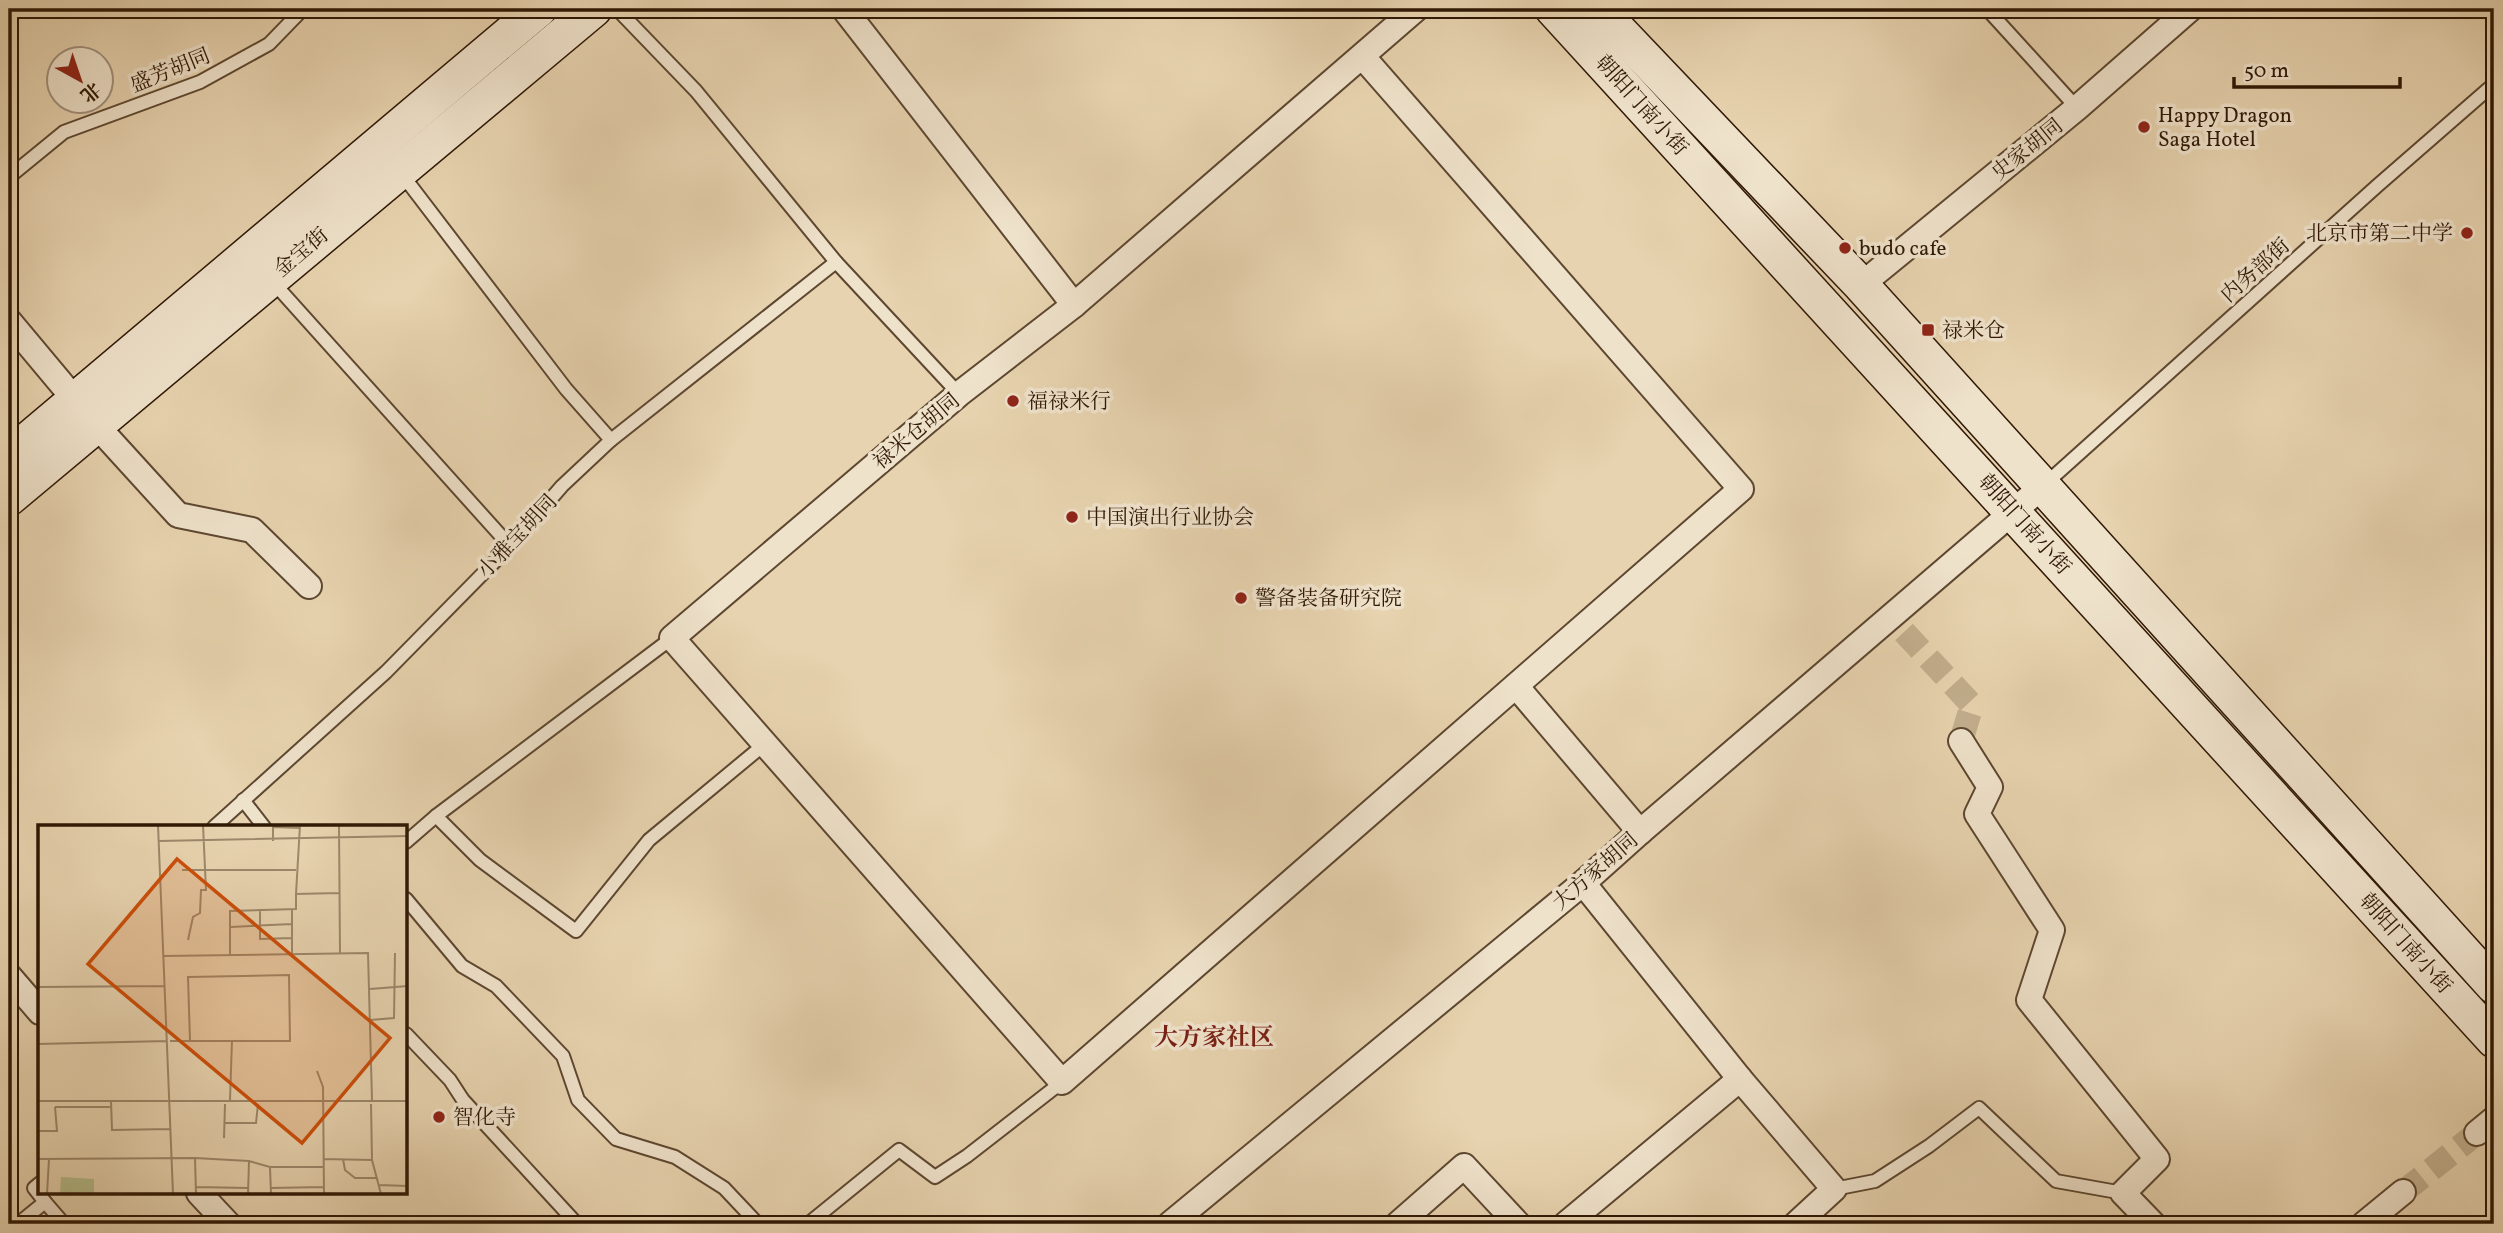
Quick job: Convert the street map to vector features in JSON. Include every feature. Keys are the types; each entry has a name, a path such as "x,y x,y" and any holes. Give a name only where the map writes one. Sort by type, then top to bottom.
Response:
{"main road":[{"name":"金宝街","path":"9,456 85,412 269,279 594,9"},
{"name":"朝阳门南小街","path":"1553,9 2494,1040"},
{"name":"朝阳门南小街","path":"1598,9 1861,285 2494,986"},
{"name":"金宝街","path":"9,498 85,412 527,12"}],"street":[{"path":"844,9 1074,305"},
{"name":"禄米仓胡同","path":"672,638 959,394 1074,305 1416,9"},
{"name":"史家胡同","path":"1861,285 2077,108 2190,9"},
{"path":"672,638 1062,1082 1741,489 1362,55"},
{"path":"9,321 85,412 178,515 252,530 309,586"},
{"name":"大方家胡同","path":"1170,1224 1583,883 1640,832 1898,623 2013,510 2042,486"},
{"path":"1516,686 1640,832"},
{"path":"1961,741 1990,787 1977,814 2052,930 2029,1000 2157,1159 2123,1193 2153,1224"},
{"path":"1583,883 1740,1079 1834,1189 1796,1224"},
{"path":"9,976 33,999"},
{"path":"1566,1224 1740,1079"},
{"path":"1398,1224 1464,1166 1518,1224"},
{"path":"2364,1224 2403,1192"},
{"path":"201,1194 228,1224"}],"lane":[{"name":"盛芳胡同","path":"9,177 64,132 200,82 269,44 303,9"},
{"path":"617,9 696,91 836,262 959,394"},
{"path":"1987,9 2077,108"},
{"name":"内务部街","path":"2042,486 2494,84"},
{"path":"399,170 566,389 611,440"},
{"name":"小雅宝胡同","path":"216,825 386,672 510,546 562,486 611,440 836,262"},
{"path":"269,279 510,546"},
{"name":"禄米仓胡同","path":"408,840 436,816 672,638"},
{"path":"436,816 480,860 576,931 649,840 766,743"},
{"path":"243,800 262,825"},
{"path":"408,901 462,966 496,986 564,1056 578,1100 616,1139 675,1157 724,1188 758,1224"},
{"path":"408,1036 577,1224"},
{"path":"808,1224 899,1150 935,1177 967,1156 1062,1082"},
{"path":"1834,1189 1875,1181 1929,1146 1979,1108 2056,1181 2123,1193"},
{"path":"39,1194 64,1224"},
{"path":"18,1224 46,1202"}],"tunnel":[{"path":"1904,632 1972,705 1961,741"},
{"path":"2403,1192 2477,1133"}],"place":[{"name":"Happy Dragon Saga Hotel","path":"2144,127"},
{"name":"北京市第二中学","path":"2467,233"},
{"name":"budo cafe","path":"1845,248"},
{"name":"禄米仓","path":"1928,330"},
{"name":"福禄米行","path":"1013,401"},
{"name":"中国演出行业协会","path":"1072,517"},
{"name":"警备装备研究院","path":"1241,598"},
{"name":"智化寺","path":"439,1117"}],"district":[{"name":"大方家社区","path":"1214,1037"}]}
